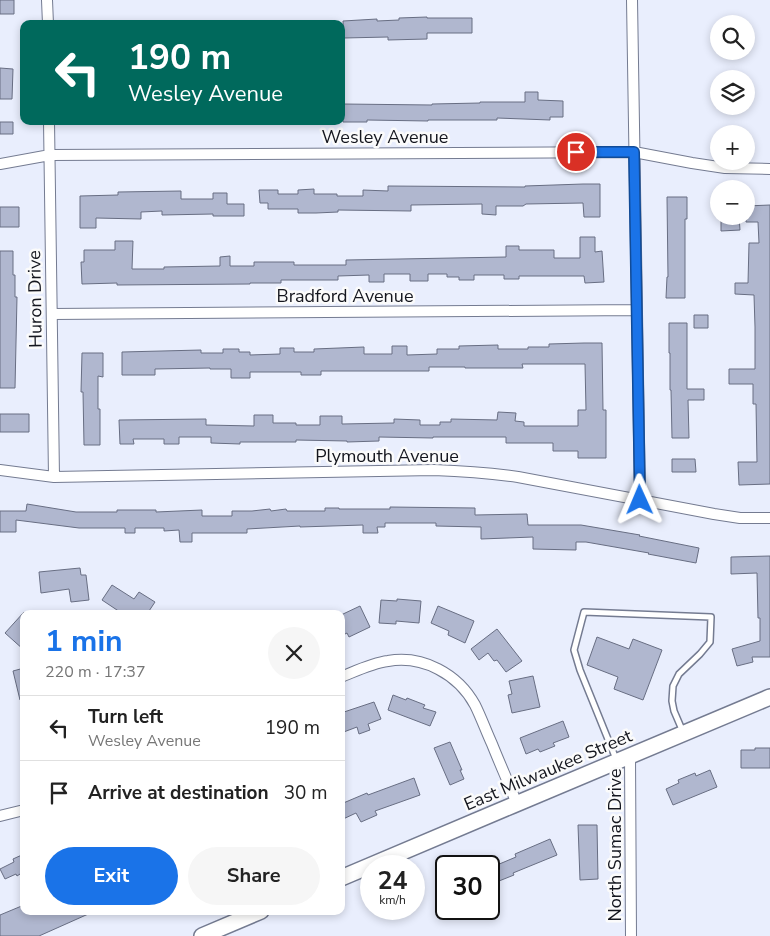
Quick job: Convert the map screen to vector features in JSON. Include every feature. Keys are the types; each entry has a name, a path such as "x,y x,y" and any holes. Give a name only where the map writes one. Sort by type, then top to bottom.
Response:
{"main road":[{"name":"East Milwaukee Street","path":"345,876 770,697"},
{"path":"202,936 252,915"}],"street":[{"path":"48,0 48,20"},
{"path":"632,0 640,500"},
{"name":"Huron Drive","path":"49,125 54,477"},
{"name":"Wesley Avenue","path":"0,164 50,155 634,152 692,164 725,168 770,169"},
{"name":"Bradford Avenue","path":"52,314 637,310"},
{"name":"Plymouth Avenue","path":"0,470 54,477 434,470 492,473 714,514 740,518 770,518"},
{"path":"345,676 376,664 398,660 417,661 439,669 451,677 464,689 474,704 518,804"},
{"name":"North Sumac Drive","path":"623,758 631,936"},
{"path":"0,816 20,811"}],"lane":[{"path":"623,758 580,670 574,650 584,612 711,618 710,642 679,674 673,686 672,701 674,711 683,733"}],"building":[{"path":"0,0 14,0 14,14 0,14"},
{"path":"399,18 472,18 472,33 427,33 427,39 388,40 388,37 345,38 345,21 399,20"},
{"path":"0,68 13,69 12,99 0,99"},
{"path":"525,92 538,92 538,100 563,101 563,117 550,117 550,120 497,118 497,120 367,120 367,122 345,122 345,104 432,105 525,102"},
{"path":"0,122 13,122 13,134 0,134"},
{"path":"600,184 600,217 584,217 583,203 496,206 496,215 482,214 482,204 411,205 411,211 338,210 338,212 298,213 298,209 268,209 268,203 260,203 259,190 278,190 278,194 298,194 298,190 314,189 314,194 363,196 363,190 388,191 388,186 525,187"},
{"path":"181,191 181,199 213,199 213,193 227,193 227,204 244,204 244,216 213,216 213,214 162,215 162,211 141,212 141,219 96,218 96,228 80,228 80,196 118,195 118,192"},
{"path":"667,197 687,197 687,219 685,219 685,298 666,298 668,277"},
{"path":"770,205 770,484 739,485 738,462 757,462 756,404 753,404 753,384 729,384 729,369 755,369 754,295 735,294 735,283 748,283 749,243 759,243 758,222 755,222 755,206"},
{"path":"0,207 19,207 19,227 0,227"},
{"path":"721,225 740,225 740,230 721,231"},
{"path":"580,237 595,237 595,252 602,251 604,282 585,283 584,276 519,276 519,279 504,279 504,275 474,275 474,280 459,280 459,277 447,277 447,274 428,274 428,281 410,281 410,274 384,274 384,282 369,282 369,275 338,276 338,280 281,280 281,283 250,284 82,284 81,262 84,262 84,250 115,250 115,241 133,241 132,269 164,269 164,267 220,266 220,257 230,256 230,266 254,266 254,262 294,262 294,265 346,265 346,260 506,257 506,246 519,246 519,250 554,250 554,258 580,258"},
{"path":"0,251 13,251 13,275 15,275 15,297 17,297 15,388 0,388"},
{"path":"694,315 708,315 708,328 694,328"},
{"path":"669,323 687,323 687,389 704,389 704,400 688,400 689,438 672,438"},
{"path":"602,343 603,410 606,410 606,458 578,458 578,451 553,451 553,443 506,443 506,437 379,437 379,441 296,440 296,442 240,442 240,444 211,443 211,437 179,437 179,444 164,444 164,439 133,439 134,444 120,444 119,420 206,419 206,425 254,426 254,415 273,415 273,423 320,425 320,416 342,416 342,424 394,423 394,419 420,420 420,425 440,425 440,422 451,422 451,419 497,420 498,412 516,413 515,421 524,422 524,426 578,426 578,410 586,410 585,364 522,364 523,368 429,367 429,371 321,371 321,375 301,375 301,372 250,372 250,378 231,378 231,369 210,368 155,369 155,375 122,375 122,352 201,350 201,353 223,353 223,349 239,349 239,352 250,352 250,355 280,354 280,348 294,348 294,352 314,352 314,349 364,347 364,354 392,354 392,346 407,346 407,355 437,354 437,349 459,349 459,346 498,345 498,349 528,349 528,347 549,347 549,344"},
{"path":"82,353 103,353 103,377 98,376 100,445 84,445 83,392 81,392"},
{"path":"0,414 29,414 29,432 0,432"},
{"path":"672,459 695,459 696,472 672,472"},
{"path":"27,504 76,512 202,510 202,516 232,516 232,511 270,509 271,511 286,509 287,511 325,511 325,508 475,508 475,515 527,514 528,525 581,525 699,548 696,563 586,542 576,542 576,550 533,549 533,537 481,539 481,527 436,526 436,523 385,523 385,527 377,527 378,533 363,533 363,525 247,529 247,533 192,533 192,542 180,542 179,530 164,531 164,528 135,528 135,533 125,533 125,528 79,528 16,520 16,532 0,532 0,511 26,511"},
{"path":"770,556 770,657 752,657 753,662 737,666 732,649 760,641 760,618 758,618 757,573 731,574 731,557"},
{"path":"80,568 81,575 86,575 89,600 71,602 69,589 41,593 39,572"},
{"path":"112,585 134,599 139,592 155,602 150,610 117,610 102,600"},
{"path":"397,599 421,601 419,623 396,621 396,624 379,623 381,600 397,601"},
{"path":"360,606 370,627 349,637 347,633 345,634 345,613"},
{"path":"438,606 474,621 465,643 448,635 449,631 431,623"},
{"path":"20,616 20,646 5,633"},
{"path":"497,629 522,661 506,672 497,660 494,661 488,653 479,660 471,649"},
{"path":"597,637 629,649 633,639 662,650 643,700 614,689 618,677 587,665"},
{"path":"20,669 20,700 13,671"},
{"path":"533,676 540,707 512,713 508,695 512,694 509,681"},
{"path":"393,695 425,705 423,708 436,712 430,726 388,710"},
{"path":"374,702 381,719 368,724 370,730 359,734 357,727 345,732 345,712"},
{"path":"563,721 569,737 553,743 555,746 540,752 538,749 526,754 520,738"},
{"path":"450,742 464,779 450,785 434,748"},
{"path":"755,748 770,748 770,768 741,768 741,750 755,750"},
{"path":"710,770 717,787 673,805 666,789 679,783 678,780 695,773 696,776"},
{"path":"414,778 420,795 375,811 377,815 361,822 356,813 345,818 345,802 367,793 368,795"},
{"path":"578,825 597,825 598,879 580,880"},
{"path":"550,839 557,855 513,873 514,875 500,881 500,864 516,857 515,854"},
{"path":"20,856 20,874 5,879 0,869 14,862 13,859"},
{"path":"20,907 20,915 86,915 39,936 0,936 0,915"}],"route":[{"path":"576,152 634,152 640,500"}]}
